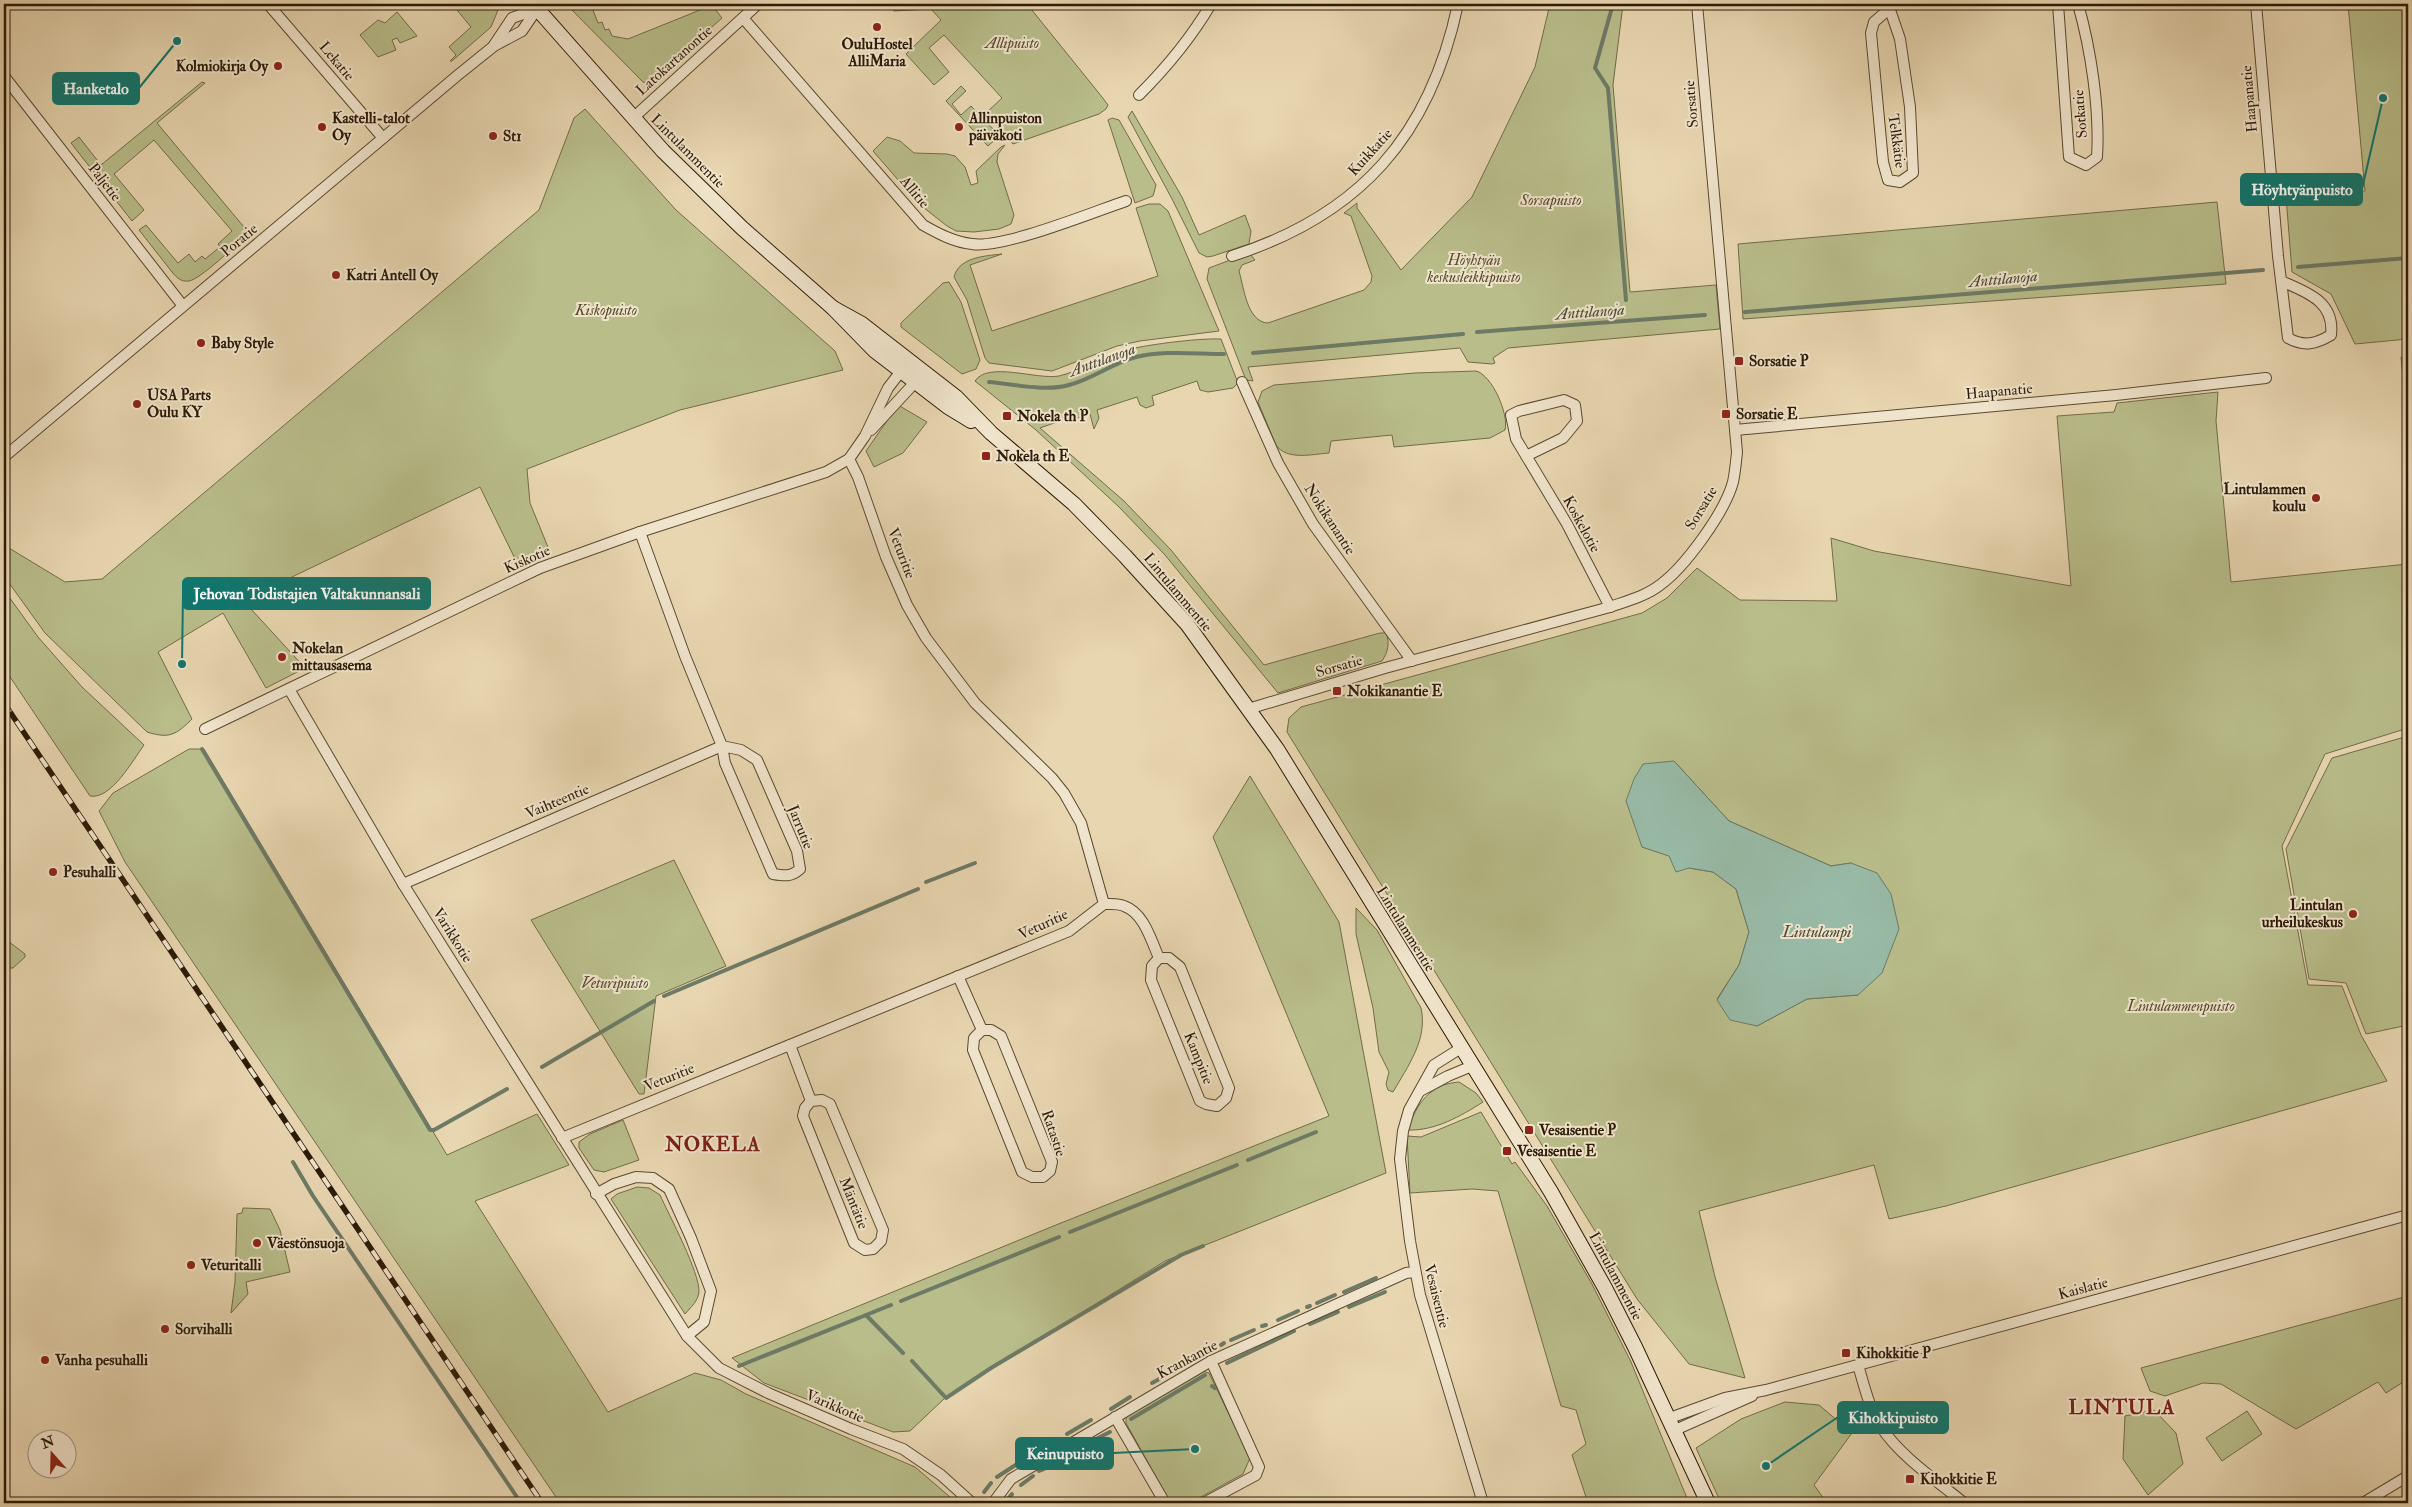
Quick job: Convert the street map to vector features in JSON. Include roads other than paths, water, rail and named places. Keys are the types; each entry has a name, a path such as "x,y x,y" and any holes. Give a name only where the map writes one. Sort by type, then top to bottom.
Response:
{"street":[{"name":"Lekatie","path":"268,4 383,138"},
{"name":"Latokartanontie","path":"632,118 758,4"},
{"path":"1139,95 1168,66 1197,28 1211,4"},
{"name":"Kuikkatie","path":"1232,256 1264,246 1304,227 1344,201 1374,173 1401,141 1422,109 1448,46 1458,4"},
{"name":"Sorsatie","path":"1248,709 1412,661 1610,607 1660,586 1680,565 1720,512 1733,483 1737,452 1696,4"},
{"name":"Sotkatie","path":"2058,4 2059,40 2069,157 2086,165 2097,157 2098,139 2088,39 2078,4"},
{"name":"Haapanatie","path":"2256,4 2281,280 2288,338 2299,344 2317,344 2331,335 2332,326 2324,304 2315,296 2281,280"},
{"name":"Poratie","path":"494,46 512,18 535,6"},
{"name":"Poratie","path":"4,457 494,46 522,31 535,6"},
{"name":"Lintulammentie","path":"535,6 632,118 742,228 833,308 875,350 905,366 919,377 948,407 991,433 1074,504 1187,624 1291,772 1551,1192 1606,1288 1708,1503"},
{"name":"Telkkätie","path":"1888,6 1900,39 1910,107 1913,173 1900,182 1888,180 1883,162 1871,34 1874,22 1888,6"},
{"name":"Allitie","path":"743,18 923,225 947,238 974,245 1002,242 1126,201"},
{"name":"Paljetie","path":"4,76 183,306"},
{"name":"Kiskotie","path":"865,436 888,388 905,366"},
{"name":"Kiskotie","path":"205,729 540,568 640,532 826,472 849,459 865,436 919,377"},
{"name":"Haapanatie","path":"1735,430 2116,396 2266,378"},
{"name":"Nokikanantie","path":"1242,382 1278,463 1313,524 1412,661"},
{"name":"Koskelotie","path":"1526,456 1563,438 1577,421 1575,405 1564,400 1526,409 1511,415 1516,439 1526,456 1567,524 1610,607"},
{"name":"Veturitie","path":"562,1138 1069,931 1104,904 1081,823 1064,794 1052,778 975,703 926,638 907,605 886,557 858,477 849,459"},
{"name":"Jarrutie","path":"640,532 685,656 722,746 725,763 773,874 794,875 800,868 797,851 757,760 741,750 722,746"},
{"name":"Varikkotie","path":"289,689 403,884 596,1194 687,1336 719,1368 768,1393 903,1449 941,1475 972,1503"},
{"name":"Vaihteentie","path":"403,884 722,746"},
{"path":"1104,904 1123,905 1135,912 1146,928 1159,958"},
{"name":"Kampitie","path":"1159,958 1169,958 1180,967 1229,1088 1226,1098 1217,1106 1206,1104 1200,1100 1151,980 1152,966 1159,958"},
{"path":"958,976 982,1030"},
{"name":"Ratastie","path":"982,1030 991,1030 1001,1036 1052,1162 1050,1171 1043,1177 1032,1178 1022,1172 973,1050 974,1038 982,1030"},
{"path":"790,1045 811,1101"},
{"name":"Vesaisentie","path":"1461,1048 1434,1065 1419,1092 1407,1117 1400,1158 1415,1272 1436,1350 1483,1503"},
{"path":"1419,1092 1448,1076 1472,1066"},
{"name":"Mäntätie","path":"822,1100 830,1104 883,1230 880,1241 873,1249 864,1250 854,1243 803,1116 805,1108 811,1101 822,1100"},
{"path":"596,1194 614,1184 636,1177 653,1178 669,1189 711,1292 704,1322 687,1336"},
{"name":"Kaislatie","path":"1672,1424 1725,1398 1766,1390 2408,1215"},
{"name":"Krankantie","path":"992,1503 1011,1479 1211,1361 1406,1273 1415,1272"},
{"path":"1204,1503 1256,1474 1259,1467 1211,1361"},
{"path":"1858,1365 1870,1404 1881,1427 1899,1448 1964,1503"},
{"path":"1115,1416 1165,1503"},
{"path":"2363,1503 2408,1476"}],"water":[{"name":"Lintulampi","path":"1674,761 1729,821 1831,866 1851,863 1877,873 1891,894 1899,929 1882,973 1858,995 1807,999 1757,1026 1730,1020 1717,1000 1739,965 1749,932 1736,889 1713,872 1689,868 1676,872 1669,856 1642,847 1626,801 1634,779 1643,764"}],"waterway":[{"path":"1613,4 1595,68 1608,88 1626,300"},
{"name":"Anttilanoja","path":"2298,267 2408,258"},
{"name":"Anttilanoja","path":"1745,312 2263,270"},
{"name":"Anttilanoja","path":"1477,332 1705,315"},
{"name":"Anttilanoja","path":"1253,353 1463,334"},
{"name":"Anttilanoja","path":"989,382 1039,388 1059,387 1086,379 1136,357 1169,353 1224,354"},
{"path":"202,749 430,1130 434,1130 507,1089"},
{"path":"926,882 975,863"},
{"path":"664,996 918,889"},
{"path":"542,1067 654,1001"},
{"path":"1248,1160 1316,1132"},
{"path":"293,1162 313,1196 521,1503"},
{"path":"1070,1232 1237,1165"},
{"path":"901,1301 1059,1237"},
{"path":"912,1361 946,1398 991,1368 1181,1255 1203,1246"},
{"path":"1344,1292 1376,1278"},
{"path":"1349,1307 1385,1292"},
{"path":"1317,1303 1335,1295"},
{"path":"739,1366 891,1305"},
{"path":"1278,1320 1298,1311"},
{"path":"1310,1324 1338,1312"},
{"path":"866,1315 903,1353"},
{"path":"1262,1326 1266,1325"},
{"path":"1231,1340 1254,1330"},
{"path":"1227,1363 1294,1331"},
{"path":"1194,1359 1214,1348"},
{"path":"1180,1367 1184,1365"},
{"path":"1152,1383 1174,1371"},
{"path":"1131,1419 1205,1375"},
{"path":"1111,1409 1130,1397"},
{"path":"1067,1434 1091,1420"},
{"path":"1084,1445 1110,1432"},
{"path":"1031,1456 1051,1444"},
{"path":"1051,1464 1078,1448"},
{"path":"997,1477 1023,1460"},
{"path":"1039,1471 1044,1469"},
{"path":"1021,1485 1033,1476"},
{"path":"984,1492 991,1483"},
{"path":"1005,1503 1012,1494"}],"railway":[{"path":"4,703 542,1503"}],"place":[{"name":"OuluHostel AlliMaria","path":"877,27"},
{"name":"Hanketalo","path":"177,41"},
{"name":"Kolmiokirja Oy","path":"278,66"},
{"name":"Höyhtyänpuisto","path":"2383,98"},
{"name":"Kastelli-talot Oy","path":"322,127"},
{"name":"Allinpuiston päiväkoti","path":"959,127"},
{"name":"St1","path":"493,136"},
{"name":"Katri Antell Oy","path":"336,275"},
{"name":"Baby Style","path":"201,343"},
{"name":"Sorsatie P","path":"1739,361"},
{"name":"USA Parts Oulu KY","path":"137,404"},
{"name":"Sorsatie E","path":"1726,414"},
{"name":"Nokela th P","path":"1007,416"},
{"name":"Nokela th E","path":"986,456"},
{"name":"Lintulammen koulu","path":"2316,498"},
{"name":"Nokelan mittausasema","path":"282,657"},
{"name":"Jehovan Todistajien Valtakunnansali","path":"182,664"},
{"name":"Nokikanantie E","path":"1337,691"},
{"name":"Pesuhalli","path":"53,872"},
{"name":"Lintulan urheilukeskus","path":"2353,914"},
{"name":"Vesaisentie P","path":"1529,1130"},
{"name":"Vesaisentie E","path":"1507,1151"},
{"name":"Väestönsuoja","path":"257,1243"},
{"name":"Veturitalli","path":"191,1265"},
{"name":"Sorvihalli","path":"165,1329"},
{"name":"Kihokkitie P","path":"1846,1353"},
{"name":"Vanha pesuhalli","path":"45,1360"},
{"name":"Keinupuisto","path":"1195,1449"},
{"name":"Kihokkipuisto","path":"1766,1466"},
{"name":"Kihokkitie E","path":"1910,1479"}],"district":[{"name":"NOKELA","path":"713,1144"},
{"name":"LINTULA","path":"2122,1407"}],"park label":[{"name":"Allipuisto","path":"1012,43"},
{"name":"Sorsapuisto","path":"1551,200"},
{"name":"Höyhtyän keskusleikkipuisto","path":"1474,268"},
{"name":"Kiskopuisto","path":"606,310"},
{"name":"Veturipuisto","path":"615,983"},
{"name":"Lintulammenpuisto","path":"2181,1006"}]}
